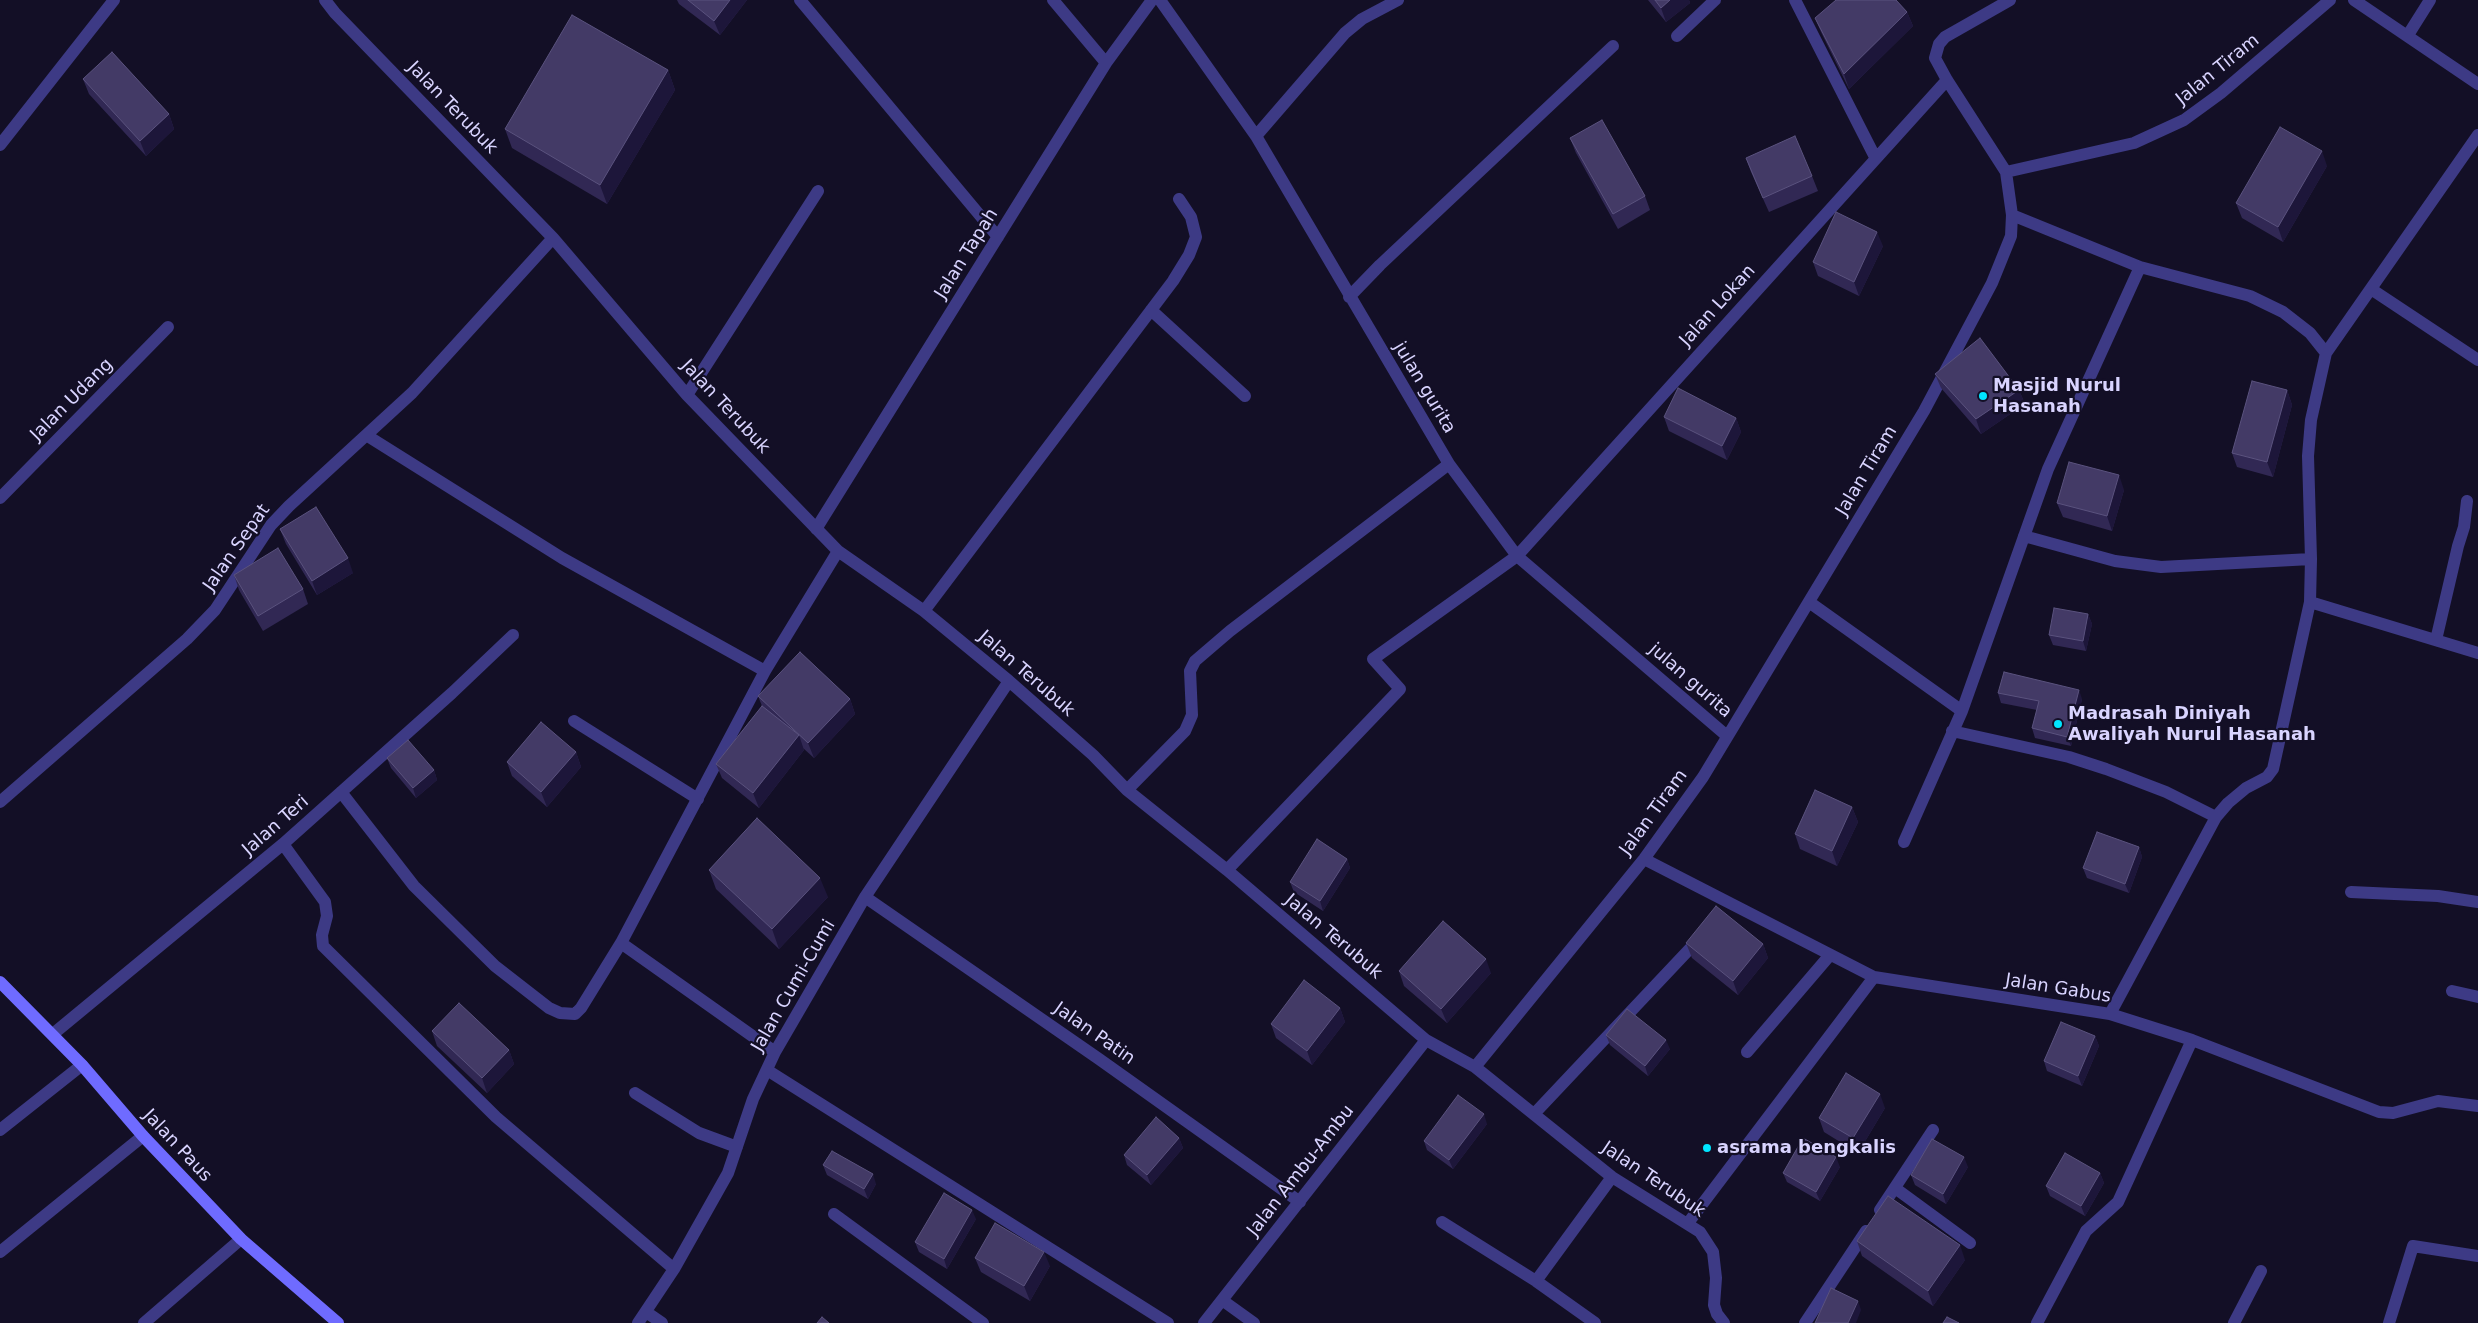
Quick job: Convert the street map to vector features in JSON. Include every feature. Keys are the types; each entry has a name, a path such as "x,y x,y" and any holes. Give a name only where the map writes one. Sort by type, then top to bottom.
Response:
{"main road":[{"name":"Jalan Paus","path":"0,982 53,1034 143,1136 241,1239 338,1323"}],"street":[{"path":"0,145 114,0"},
{"name":"Jalan Terubuk","path":"325,0 335,14 553,238 687,395 838,551 924,611 1094,755 1127,790 1227,870 1426,1040 1474,1068 1612,1177 1688,1223 1704,1236 1713,1252 1716,1278 1714,1305 1717,1314 1724,1323"},
{"path":"800,0 998,237"},
{"path":"1053,0 1106,63"},
{"name":"Jalan Tapah","path":"816,528 1106,63 1152,0"},
{"name":"julan gurita","path":"1160,0 1256,136 1449,464 1517,556 1727,736"},
{"path":"1256,136 1345,33 1362,19 1398,0"},
{"path":"1677,36 1715,0"},
{"path":"1796,0 1875,156"},
{"path":"2006,172 1935,58 1939,44 1945,37 2010,0"},
{"name":"Jalan Tiram","path":"1474,1068 1644,860 1702,777 1924,411 1992,283 2011,236 2012,215 2006,172 2134,143 2184,120 2221,93 2330,0"},
{"path":"2354,0 2478,84"},
{"path":"2408,35 2430,0"},
{"path":"1350,297 1380,265 1613,46"},
{"name":"Jalan Lokan","path":"1227,870 1400,689 1373,659 1517,556 1875,156 1947,80"},
{"path":"2110,1014 2216,817 2228,803 2246,788 2267,777 2273,769 2310,602 2311,559 2308,456 2311,420 2326,353 2478,136"},
{"path":"687,395 818,191"},
{"path":"924,611 1151,310 1189,256 1196,237 1191,217 1179,199"},
{"path":"2012,215 2140,267 2250,296 2283,312 2310,333 2326,353"},
{"name":"Jalan Sepat","path":"0,802 188,639 215,610 271,525 288,506 412,393 553,238"},
{"path":"1904,842 1962,711 2048,470 2140,267"},
{"path":"2371,289 2478,360"},
{"path":"1151,310 1245,396"},
{"name":"Jalan Udang","path":"0,498 168,327"},
{"path":"366,435 562,558 765,671"},
{"path":"1127,790 1185,731 1192,715 1190,672 1195,661 1230,630 1449,464"},
{"path":"2436,640 2464,527 2467,501"},
{"path":"2024,536 2115,561 2161,567 2311,559"},
{"path":"341,792 414,886 495,966 549,1008 560,1014 576,1014 622,943 765,671 838,551"},
{"path":"1809,602 1962,711"},
{"path":"2310,602 2478,653"},
{"name":"Jalan Teri","path":"53,1034 283,844 513,635"},
{"name":"Jalan Cumi-Cumi","path":"638,1323 674,1269 728,1172 754,1099 775,1052 865,897 1009,682"},
{"path":"574,721 698,799"},
{"path":"1952,731 2069,757 2106,769 2166,792 2216,817"},
{"path":"283,844 325,902 328,909 322,935 323,946 496,1117 674,1269"},
{"name":"Jalan Gabus","path":"1644,860 1724,907 1874,977 2110,1014 2192,1040 2379,1112 2393,1113 2420,1104 2438,1101 2478,1106"},
{"path":"2351,892 2438,896 2478,902"},
{"name":"Jalan Patin","path":"865,897 1099,1058 1300,1202"},
{"path":"1534,1114 1640,1001 1670,973 1710,925"},
{"path":"622,943 775,1052"},
{"path":"1747,1052 1830,955"},
{"path":"1688,1223 1874,977"},
{"path":"2452,992 2478,997"},
{"name":"Jalan Ambu-Ambu","path":"1204,1323 1426,1040"},
{"path":"2037,1323 2086,1231 2118,1202 2192,1040"},
{"path":"0,1130 82,1065"},
{"path":"767,1070 1168,1323"},
{"path":"635,1093 699,1133 737,1148"},
{"path":"1805,1323 1933,1130"},
{"path":"0,1252 143,1136"},
{"path":"1536,1281 1612,1177"},
{"path":"1895,1188 1970,1244"},
{"path":"834,1214 983,1323"},
{"path":"1442,1222 1536,1281 1594,1323"},
{"path":"144,1323 241,1239"},
{"path":"2389,1323 2413,1246 2478,1256"},
{"path":"2234,1323 2261,1271"},
{"path":"1222,1300 1254,1323"},
{"path":"646,1312 662,1323"}],"building":[{"path":"688,0 730,0 714,21"},
{"path":"1655,0 1670,0 1661,8"},
{"path":"1836,0 1896,0 1907,12 1844,74 1815,18"},
{"path":"572,15 668,70 600,185 505,129"},
{"path":"112,52 169,114 140,141 83,79"},
{"path":"1602,120 1645,196 1613,214 1570,138"},
{"path":"2280,127 2322,151 2278,227 2236,203"},
{"path":"1795,136 1812,176 1763,198 1746,158"},
{"path":"1836,212 1877,232 1854,282 1813,262"},
{"name":"Masjid Nurul Hasanah","path":"1980,338 2019,390 1976,419 1935,374"},
{"path":"2252,381 2287,390 2267,462 2232,453"},
{"path":"1678,388 1736,418 1722,446 1664,417"},
{"path":"2069,462 2119,475 2107,516 2057,503"},
{"path":"316,507 348,558 312,581 280,529"},
{"path":"278,548 303,589 258,616 234,575"},
{"path":"2054,608 2088,614 2083,641 2049,635"},
{"path":"800,652 850,699 808,743 758,696"},
{"name":"Madrasah Diniyah Awaliyah Nurul Hasanah","path":"2004,672 2079,690 2067,737 2032,728 2039,701 1998,693"},
{"path":"762,706 799,735 753,793 716,764"},
{"path":"541,722 576,752 541,792 507,762"},
{"path":"408,740 434,770 413,788 387,758"},
{"path":"1815,790 1852,807 1832,851 1795,834"},
{"path":"757,818 820,878 772,929 709,870"},
{"path":"2097,832 2139,847 2125,884 2083,868"},
{"path":"1317,839 1347,859 1320,901 1290,882"},
{"path":"1716,906 1763,944 1733,981 1686,943"},
{"path":"1443,921 1486,959 1441,1009 1399,971"},
{"path":"1304,980 1340,1008 1307,1051 1271,1024"},
{"path":"459,1003 509,1050 482,1078 432,1031"},
{"path":"1627,1009 1666,1040 1645,1066 1606,1035"},
{"path":"2061,1022 2095,1036 2078,1076 2044,1061"},
{"path":"1846,1073 1880,1094 1853,1138 1819,1118"},
{"path":"1458,1095 1484,1114 1449,1160 1424,1141"},
{"path":"1156,1117 1179,1138 1147,1175 1124,1155"},
{"path":"1803,1138 1836,1157 1816,1192 1783,1173"},
{"path":"1932,1139 1964,1157 1943,1194 1911,1175"},
{"path":"832,1151 873,1174 864,1189 823,1165"},
{"path":"2065,1153 2100,1173 2081,1206 2046,1186"},
{"path":"944,1193 972,1210 944,1259 915,1242"},
{"path":"1888,1196 1960,1245 1928,1291 1857,1241"},
{"path":"995,1223 1044,1252 1024,1286 975,1258"},
{"path":"1831,1288 1858,1301 1848,1323 1815,1323"},
{"path":"822,1317 829,1323 817,1323"},
{"path":"1947,1317 1959,1323 1943,1323"}],"place":[{"name":"Masjid Nurul Hasanah","path":"1983,396"},
{"name":"Madrasah Diniyah Awaliyah Nurul Hasanah","path":"2058,724"},
{"name":"asrama bengkalis","path":"1707,1148"}]}
